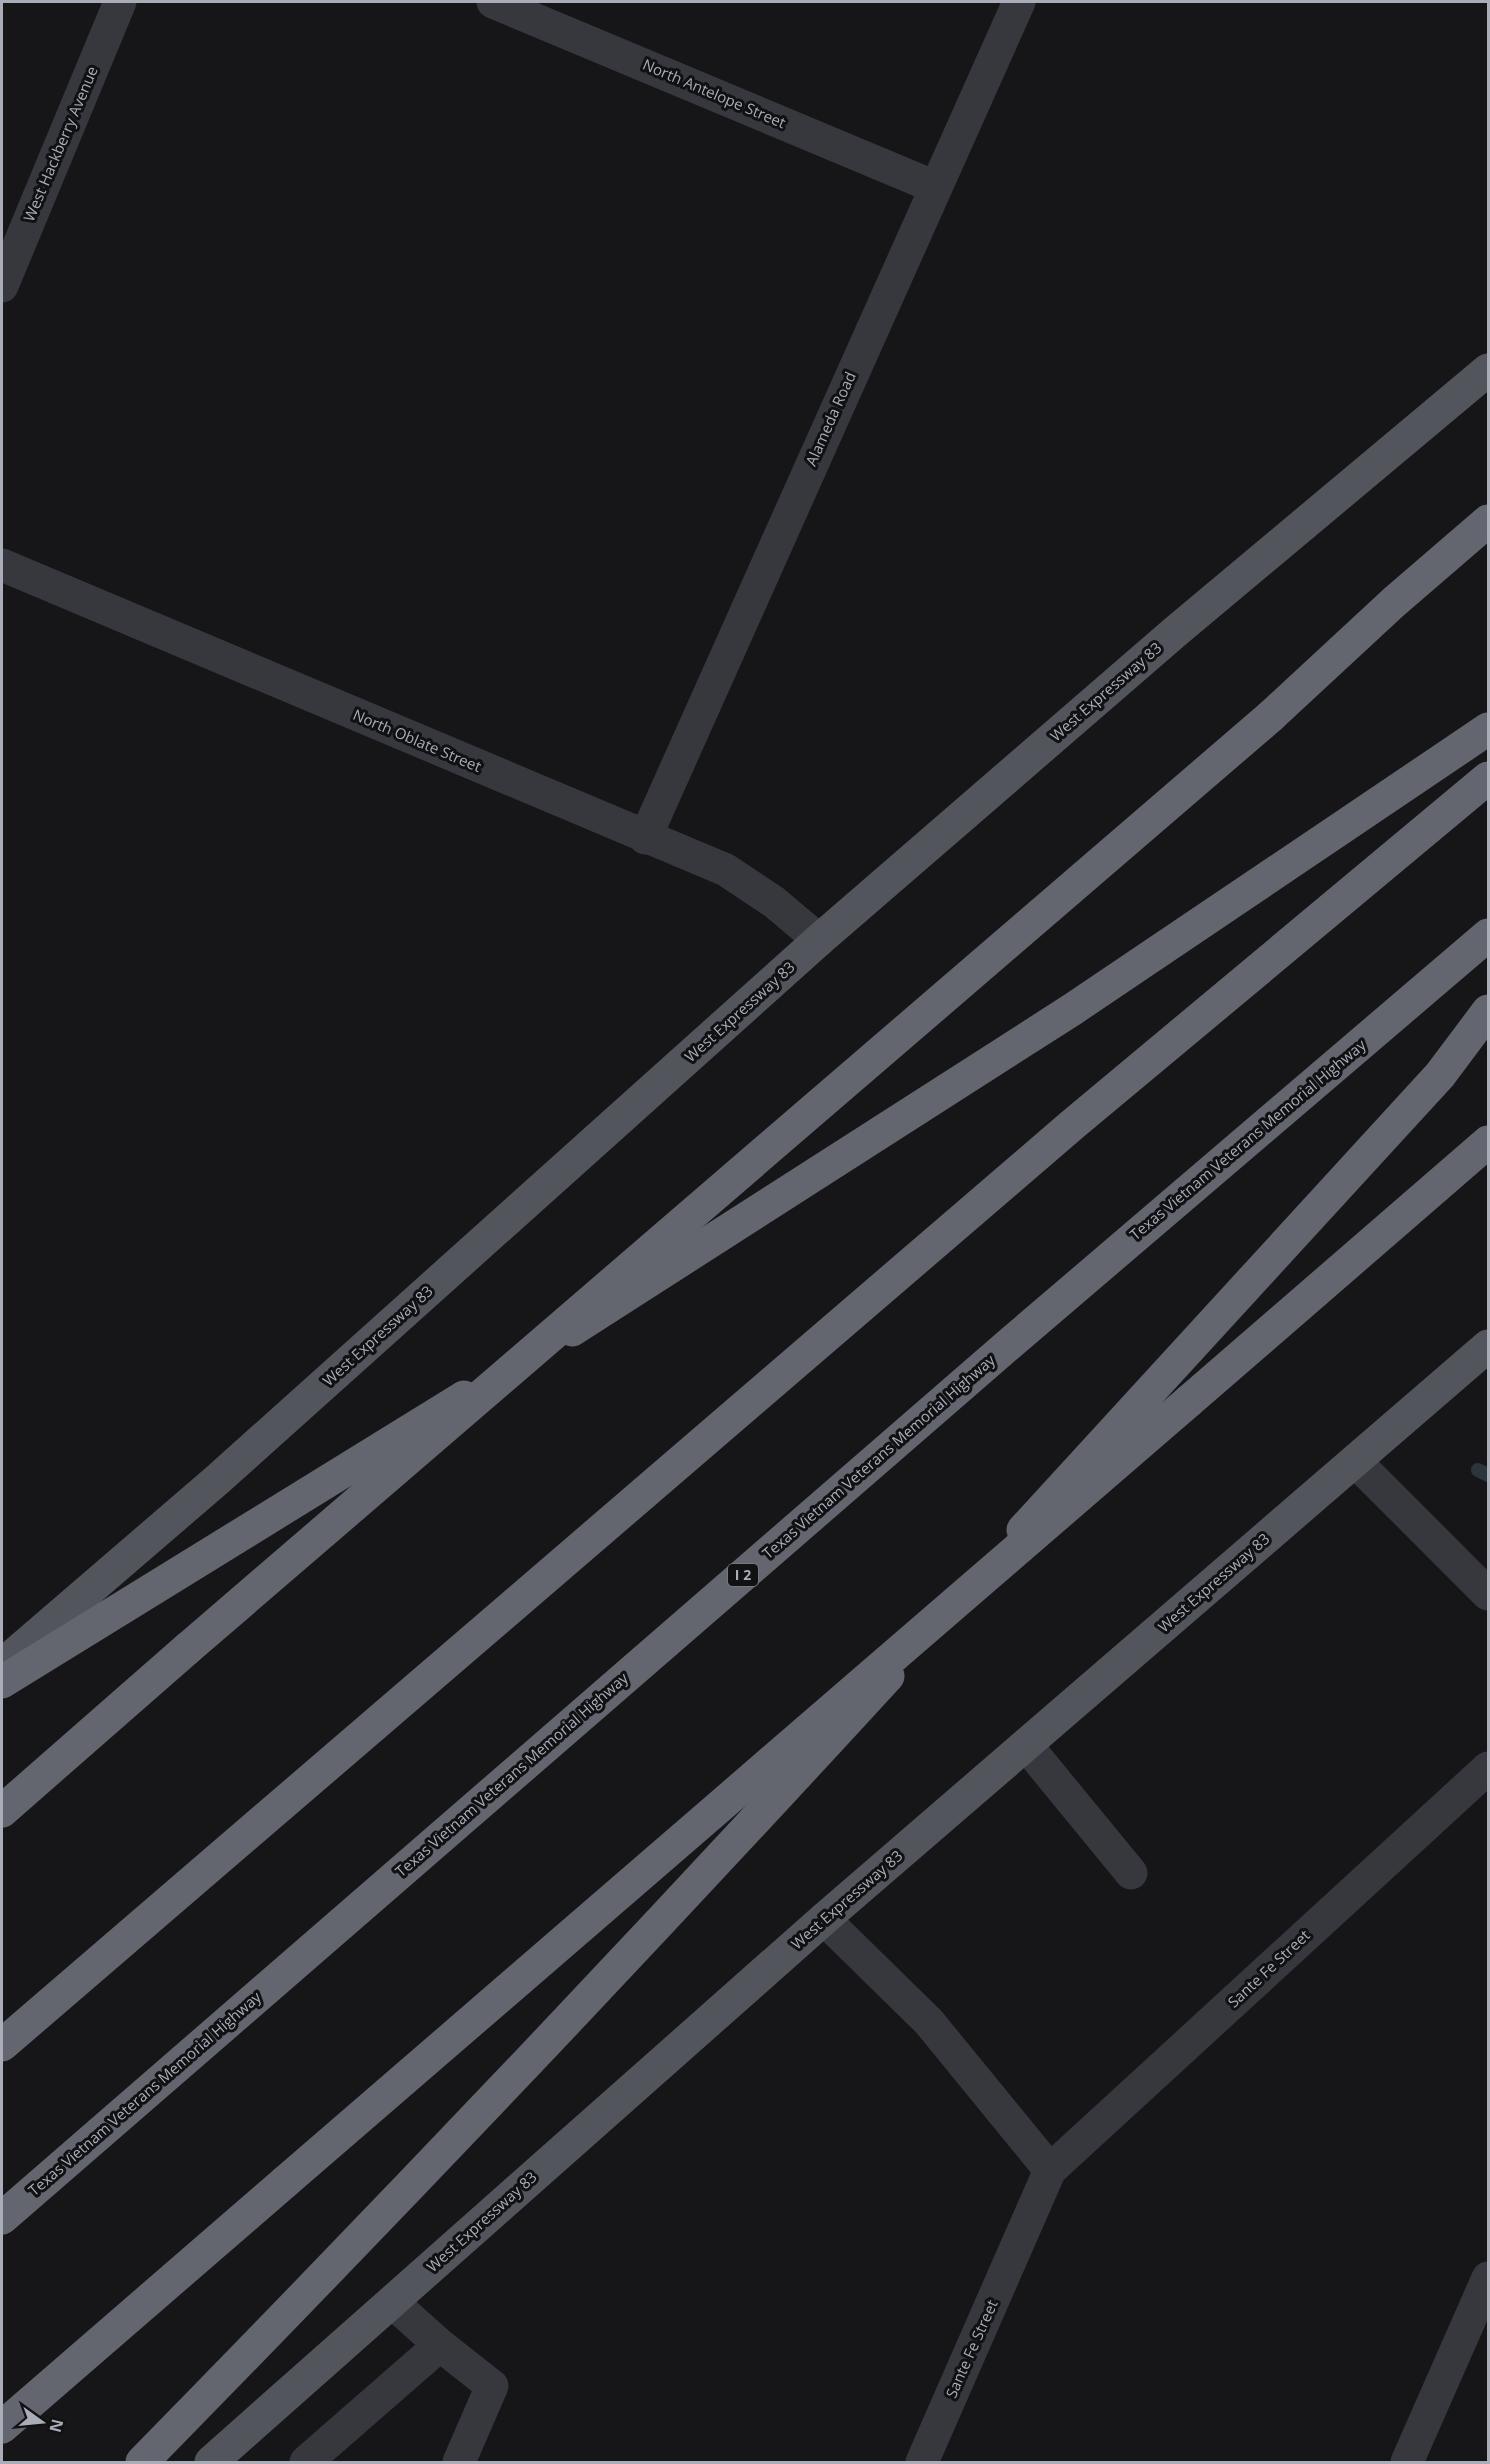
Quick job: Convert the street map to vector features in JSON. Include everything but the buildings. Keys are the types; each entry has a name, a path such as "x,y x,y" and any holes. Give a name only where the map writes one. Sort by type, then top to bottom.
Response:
{"highway":[{"path":"2,1811 1271,716 1394,602 1488,521"},
{"path":"2,1682 275,1516 625,1297 1073,1009 1488,729"},
{"path":"2,2045 1071,1125 1488,778"},
{"name":"Texas Vietnam Veterans Memorial Highway","path":"2,2218 1014,1340 1488,935"},
{"path":"142,2463 728,1850 1440,1075 1488,1011"},
{"path":"2,2427 1488,1142"}],"main road":[{"name":"West Expressway 83","path":"2,1665 217,1480 819,940 1175,632 1488,369"},
{"name":"West Expressway 83","path":"211,2463 824,1919 1488,1346"}],"street":[{"name":"West Hackberry Avenue","path":"2,286 120,2"},
{"name":"North Antelope Street","path":"493,2 935,187"},
{"name":"Alameda Road","path":"645,838 1019,2"},
{"name":"North Oblate Street","path":"2,565 645,838 726,870 774,902 819,940"},
{"path":"1354,1461 1488,1594"},
{"path":"1026,1745 1131,1874"},
{"name":"Sante Fe Street","path":"922,2463 1050,2170 1488,1768"},
{"path":"824,1919 929,2022 1050,2170"},
{"path":"1407,2463 1488,2278"},
{"path":"392,2302 440,2345 492,2386 459,2463"},
{"path":"306,2463 440,2345"}],"waterway":[{"path":"1478,1470 1488,1475"}]}
